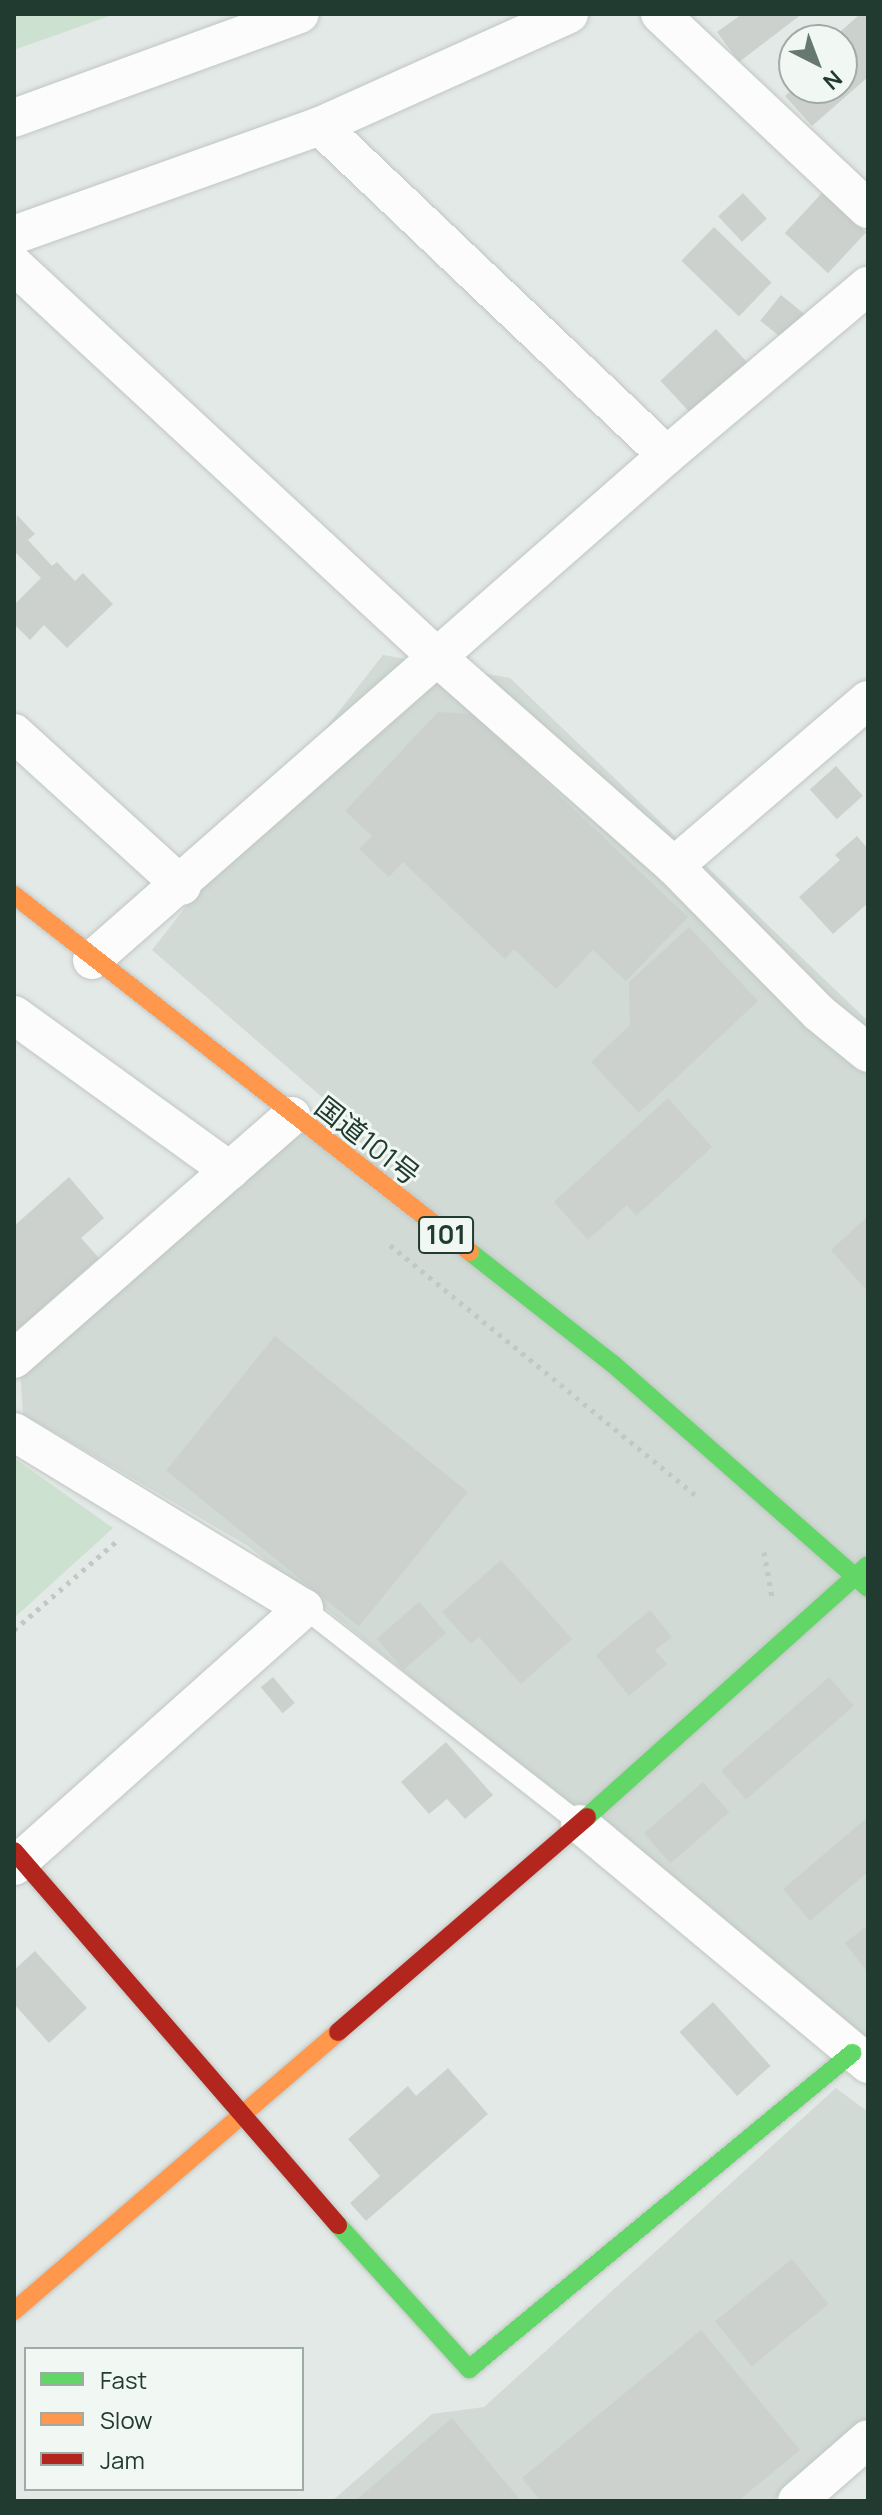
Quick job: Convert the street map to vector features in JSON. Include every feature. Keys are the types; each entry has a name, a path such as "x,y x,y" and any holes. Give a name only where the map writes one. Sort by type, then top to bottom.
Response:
{"main road":[{"name":"国道101号","path":"14,895 92,960 613,1364 863,1577"},
{"path":"14,2311 863,1577"},
{"path":"16,1859 240,2118 469,2369 860,2059"}],"street":[{"path":"14,118 300,14"},
{"path":"14,235 320,126 569,14"},
{"path":"660,14 868,209"},
{"path":"320,126 667,455"},
{"path":"14,265 437,657 674,866 819,1013 868,1053"},
{"path":"92,960 182,886 667,455 868,286"},
{"path":"674,866 868,700"},
{"path":"14,733 182,886"},
{"path":"14,1015 230,1171"},
{"path":"14,1359 292,1116"},
{"path":"14,1432 304,1608 16,1859"},
{"path":"580,1824 860,2059"},
{"path":"797,2501 868,2439"}],"lane":[{"path":"304,1608 580,1824"}],"path":[{"path":"385,1242 703,1502"},
{"path":"14,1630 149,1513"},
{"path":"752,1542 764,1552 775,1614"}],"shaded area":[{"path":"383,655 510,678 868,1021 868,2045 248,1546 23,1414 20,1368 330,1104 152,950"},
{"path":"836,2088 868,2112 868,2418 772,2501 332,2501 432,2414 484,2407"}],"green space":[{"path":"14,14 115,14 14,50"},
{"path":"14,1458 113,1528 14,1618"}],"building":[{"path":"742,14 802,14 789,24 778,24 778,32 739,62 717,32"},
{"path":"860,14 868,14 868,77 858,86 858,24 849,24"},
{"path":"792,104 837,104 812,126"},
{"path":"823,192 866,232 828,273 785,233"},
{"path":"743,193 767,219 742,242 718,216"},
{"path":"714,227 772,283 739,316 681,261"},
{"path":"781,295 807,316 786,341 760,321"},
{"path":"716,329 751,367 696,419 660,381"},
{"path":"17,515 35,534 28,540 52,566 57,562 75,581 83,573 113,604 67,648 44,625 30,640 14,624 14,605 41,578 14,551"},
{"path":"438,712 473,714 688,917 626,981 593,950 556,989 514,949 505,959 403,862 389,877 359,849 372,836 345,811"},
{"path":"836,766 863,796 837,819 810,789"},
{"path":"857,836 868,849 868,903 833,934 799,897 840,860 835,855"},
{"path":"689,927 758,1001 639,1113 591,1062 630,1025 629,982"},
{"path":"668,1098 712,1147 636,1216 627,1205 588,1240 554,1202"},
{"path":"69,1177 104,1218 81,1238 99,1258 14,1333 14,1226"},
{"path":"868,1216 868,1292 831,1250"},
{"path":"275,1336 468,1492 359,1627 166,1470"},
{"path":"501,1560 572,1639 521,1684 479,1637 471,1644 442,1612"},
{"path":"419,1602 446,1633 404,1670 377,1639"},
{"path":"650,1610 672,1637 655,1650 667,1664 629,1696 596,1655"},
{"path":"273,1677 295,1703 283,1713 261,1687"},
{"path":"829,1677 854,1706 746,1799 721,1771"},
{"path":"446,1742 493,1795 465,1819 447,1799 429,1814 401,1782"},
{"path":"703,1782 729,1812 670,1863 644,1833"},
{"path":"868,1817 868,1872 810,1921 783,1889"},
{"path":"868,1925 868,1973 845,1943"},
{"path":"35,1951 87,2008 49,2043 14,2004 14,1970"},
{"path":"713,2002 771,2066 737,2096 680,2032"},
{"path":"448,2068 488,2114 366,2221 350,2203 380,2176 348,2139 408,2086 416,2096"},
{"path":"792,2259 829,2304 752,2366 715,2321"},
{"path":"701,2330 800,2450 738,2501 541,2501 522,2478"},
{"path":"452,2418 521,2501 355,2501"}],"traffic: fast":[{"path":"470,1252 613,1364 868,1588"},
{"path":"587,1817 868,1565"},
{"path":"338,2225 469,2369 852,2053"}],"traffic: slow":[{"path":"14,895 470,1252"},
{"path":"14,2311 338,2032"}],"traffic: jam":[{"path":"338,2032 587,1817"},
{"path":"14,1851 338,2225"}]}
